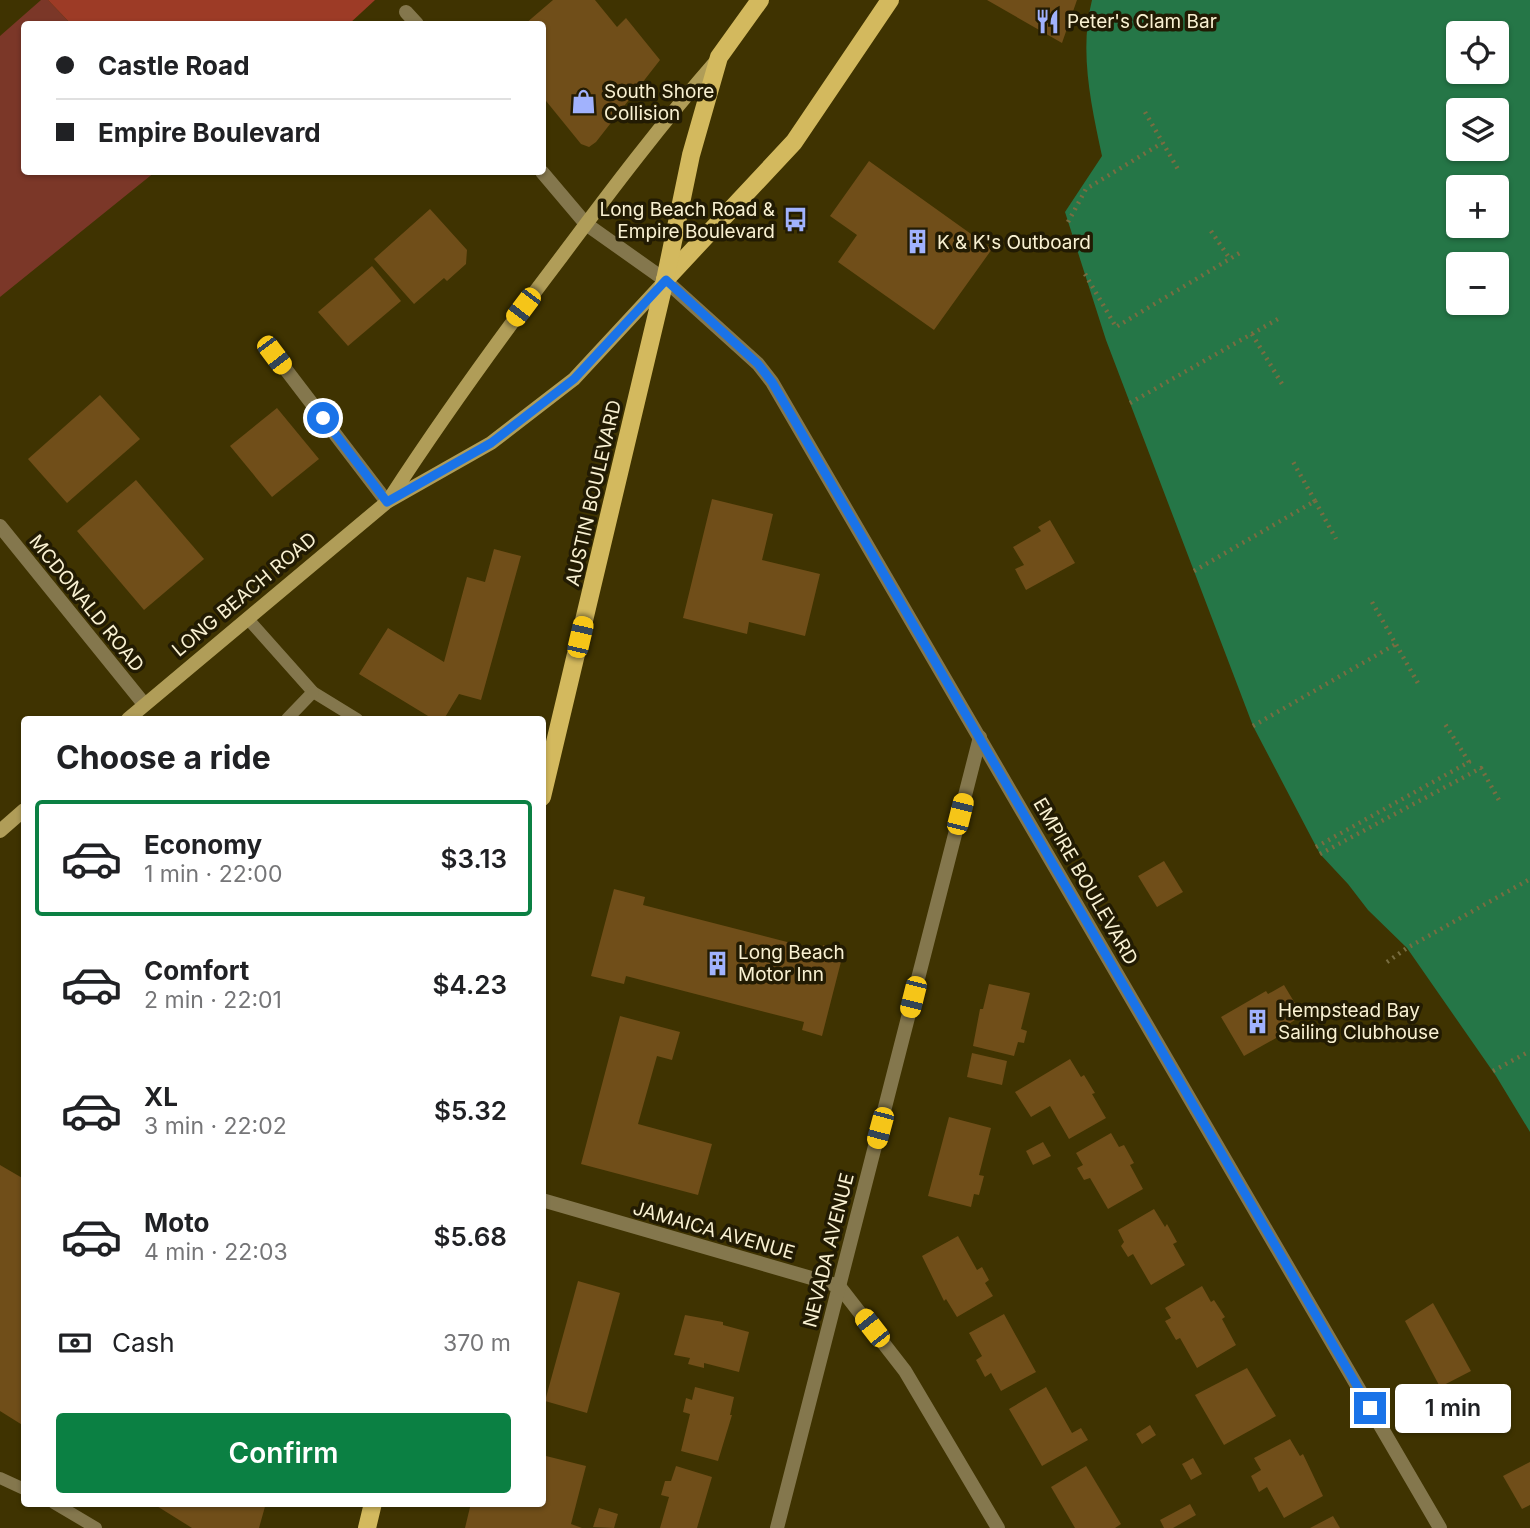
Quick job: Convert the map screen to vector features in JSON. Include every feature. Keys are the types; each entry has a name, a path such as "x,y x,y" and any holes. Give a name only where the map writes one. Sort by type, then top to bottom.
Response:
{"main road":[{"name":"LONG BEACH ROAD","path":"387,502 441,420 586,224 670,113 719,57 760,0"},
{"name":"LONG BEACH ROAD","path":"131,716 387,502 491,443 574,379 794,142 890,0"},
{"name":"LONG BEACH ROAD","path":"666,280 691,155 719,57"},
{"name":"AUSTIN BOULEVARD","path":"546,780 666,280"},
{"path":"0,831 21,813"},
{"path":"366,1528 372,1507"}],"street":[{"path":"406,12 414,21"},
{"name":"EMPIRE BOULEVARD","path":"545,175 586,224 666,280 758,364 772,382 1440,1528"},
{"path":"274,355 387,502"},
{"name":"MCDONALD ROAD","path":"0,526 144,704"},
{"name":"NEVADA AVENUE","path":"777,1528 980,737"},
{"name":"JAMAICA AVENUE","path":"546,1201 839,1286"},
{"path":"839,1286 905,1371 998,1528"}],"lane":[{"path":"248,619 313,692 352,716"},
{"path":"291,716 313,692"},
{"path":"0,1479 21,1488"},
{"path":"61,1507 96,1528"}],"path":[{"path":"1145,112 1179,171"},
{"path":"1068,222 1086,189 1162,143"},
{"path":"1211,231 1230,259"},
{"path":"1085,274 1116,327 1243,251"},
{"path":"1130,403 1278,319"},
{"path":"1252,334 1282,384"},
{"path":"1292,460 1336,539"},
{"path":"1194,571 1315,501"},
{"path":"1372,602 1419,685"},
{"path":"1252,726 1396,644"},
{"path":"1316,847 1469,762 1445,724"},
{"path":"1320,854 1481,768 1500,803"},
{"path":"1387,962 1406,948 1530,879"},
{"path":"1493,1071 1530,1051"}],"shaded area":[{"path":"41,0 48,0 68,21 21,21 21,175 151,175 0,297 0,36"},
{"path":"48,0 375,0 352,21 68,21"},
{"path":"1092,0 1530,0 1530,1132 1496,1076 1407,948 1368,910 1320,854 1253,726 1106,340 1065,212 1102,156 1088,78 1087,39"}],"building":[{"path":"553,0 595,0 617,27 626,18 660,60 596,142 589,147 581,144 546,101 546,21 528,21"},
{"name":"Peter's Clam Bar","path":"987,0 1077,0 1062,43"},
{"name":"K & K's Outboard","path":"869,161 992,249 934,330 838,262 857,235 830,216"},
{"path":"430,209 467,250 466,264 447,281 444,278 414,304 374,259"},
{"path":"372,266 401,301 348,346 318,312"},
{"path":"100,395 140,439 67,503 28,459"},
{"path":"277,408 319,459 272,497 230,446"},
{"path":"136,480 204,559 144,610 77,531"},
{"path":"712,499 773,514 762,560 820,574 805,636 749,622 747,634 683,618"},
{"path":"1050,520 1075,563 1026,590 1015,569 1024,565 1013,547 1041,531 1038,527"},
{"path":"494,549 521,556 481,700 459,694 446,716 428,716 359,674 388,628 444,662 467,577 485,582"},
{"path":"1164,861 1183,892 1157,907 1138,876"},
{"name":"Long Beach Motor Inn","path":"614,889 645,897 643,905 822,951 823,945 844,950 822,1036 802,1030 804,1022 626,976 624,984 591,976"},
{"path":"989,984 1030,993 1021,1029 1027,1031 1024,1043 1018,1042 1014,1056 973,1046 980,1009 983,1009"},
{"name":"Hempstead Bay Sailing Clubhouse","path":"1284,985 1302,1015 1289,1024 1292,1029 1244,1056 1221,1017 1266,991 1268,994"},
{"path":"620,1016 680,1032 672,1060 657,1056 638,1124 712,1144 698,1195 581,1164"},
{"path":"972,1053 1007,1061 1002,1085 967,1077"},
{"path":"1070,1059 1095,1093 1092,1094 1106,1118 1069,1139 1050,1106 1031,1117 1015,1092"},
{"path":"949,1117 991,1128 979,1175 984,1176 979,1195 974,1194 971,1207 928,1196"},
{"path":"1111,1133 1119,1147 1124,1145 1134,1163 1130,1165 1143,1189 1108,1209 1090,1178 1084,1180 1077,1168 1083,1165 1076,1153"},
{"path":"1043,1142 1051,1156 1033,1165 1026,1151"},
{"path":"0,1165 21,1177 21,1424 0,1411"},
{"path":"1154,1209 1177,1242 1173,1244 1185,1265 1151,1285 1133,1254 1128,1257 1121,1246 1124,1242 1118,1230"},
{"path":"958,1236 977,1270 982,1267 989,1280 985,1283 993,1296 957,1317 946,1299 944,1301 922,1256"},
{"path":"578,1281 620,1293 587,1413 546,1401"},
{"path":"1202,1286 1211,1302 1214,1300 1225,1317 1222,1319 1236,1345 1197,1368 1180,1338 1176,1340 1165,1321 1171,1318 1165,1308"},
{"path":"1433,1303 1471,1371 1440,1387 1405,1321"},
{"path":"1004,1314 1036,1372 1001,1391 991,1373 985,1377 976,1360 982,1356 969,1333"},
{"path":"685,1315 723,1322 723,1325 749,1332 739,1372 704,1363 704,1368 688,1364 690,1358 674,1355"},
{"path":"1247,1368 1276,1416 1224,1445 1195,1395"},
{"path":"695,1387 734,1397 732,1415 718,1461 681,1451 690,1414 683,1412 686,1398 692,1400"},
{"path":"1046,1387 1072,1433 1081,1428 1088,1440 1042,1466 1009,1409"},
{"path":"1150,1425 1156,1435 1142,1444 1136,1434"},
{"path":"1290,1439 1300,1456 1303,1454 1323,1496 1284,1518 1267,1487 1259,1492 1251,1476 1261,1470 1254,1458"},
{"path":"546,1456 586,1466 571,1524 582,1528 465,1528 470,1507 546,1507"},
{"path":"1193,1458 1202,1474 1191,1480 1182,1464"},
{"path":"1530,1462 1530,1505 1522,1509 1503,1476"},
{"path":"676,1466 712,1477 697,1528 660,1528 669,1497 661,1495 665,1481 671,1481"},
{"path":"1086,1466 1121,1524 1115,1528 1075,1528 1051,1487"},
{"path":"1190,1504 1196,1515 1173,1528 1164,1528 1160,1520"},
{"path":"158,1507 265,1507 259,1528 192,1528"},
{"path":"599,1508 618,1514 614,1528 593,1527"},
{"path":"1333,1516 1340,1528 1310,1528"}],"place":[{"name":"Peter's Clam Bar","path":"1047,21"},
{"name":"South Shore Collision","path":"584,102"},
{"name":"Long Beach Road & Empire Boulevard","path":"795,220"},
{"name":"K & K's Outboard","path":"917,242"},
{"name":"Long Beach Motor Inn","path":"718,963"},
{"name":"Hempstead Bay Sailing Clubhouse","path":"1258,1021"}],"route":[{"path":"323,418 387,502 491,443 574,379 666,280 758,364 772,382 1370,1408"}]}
